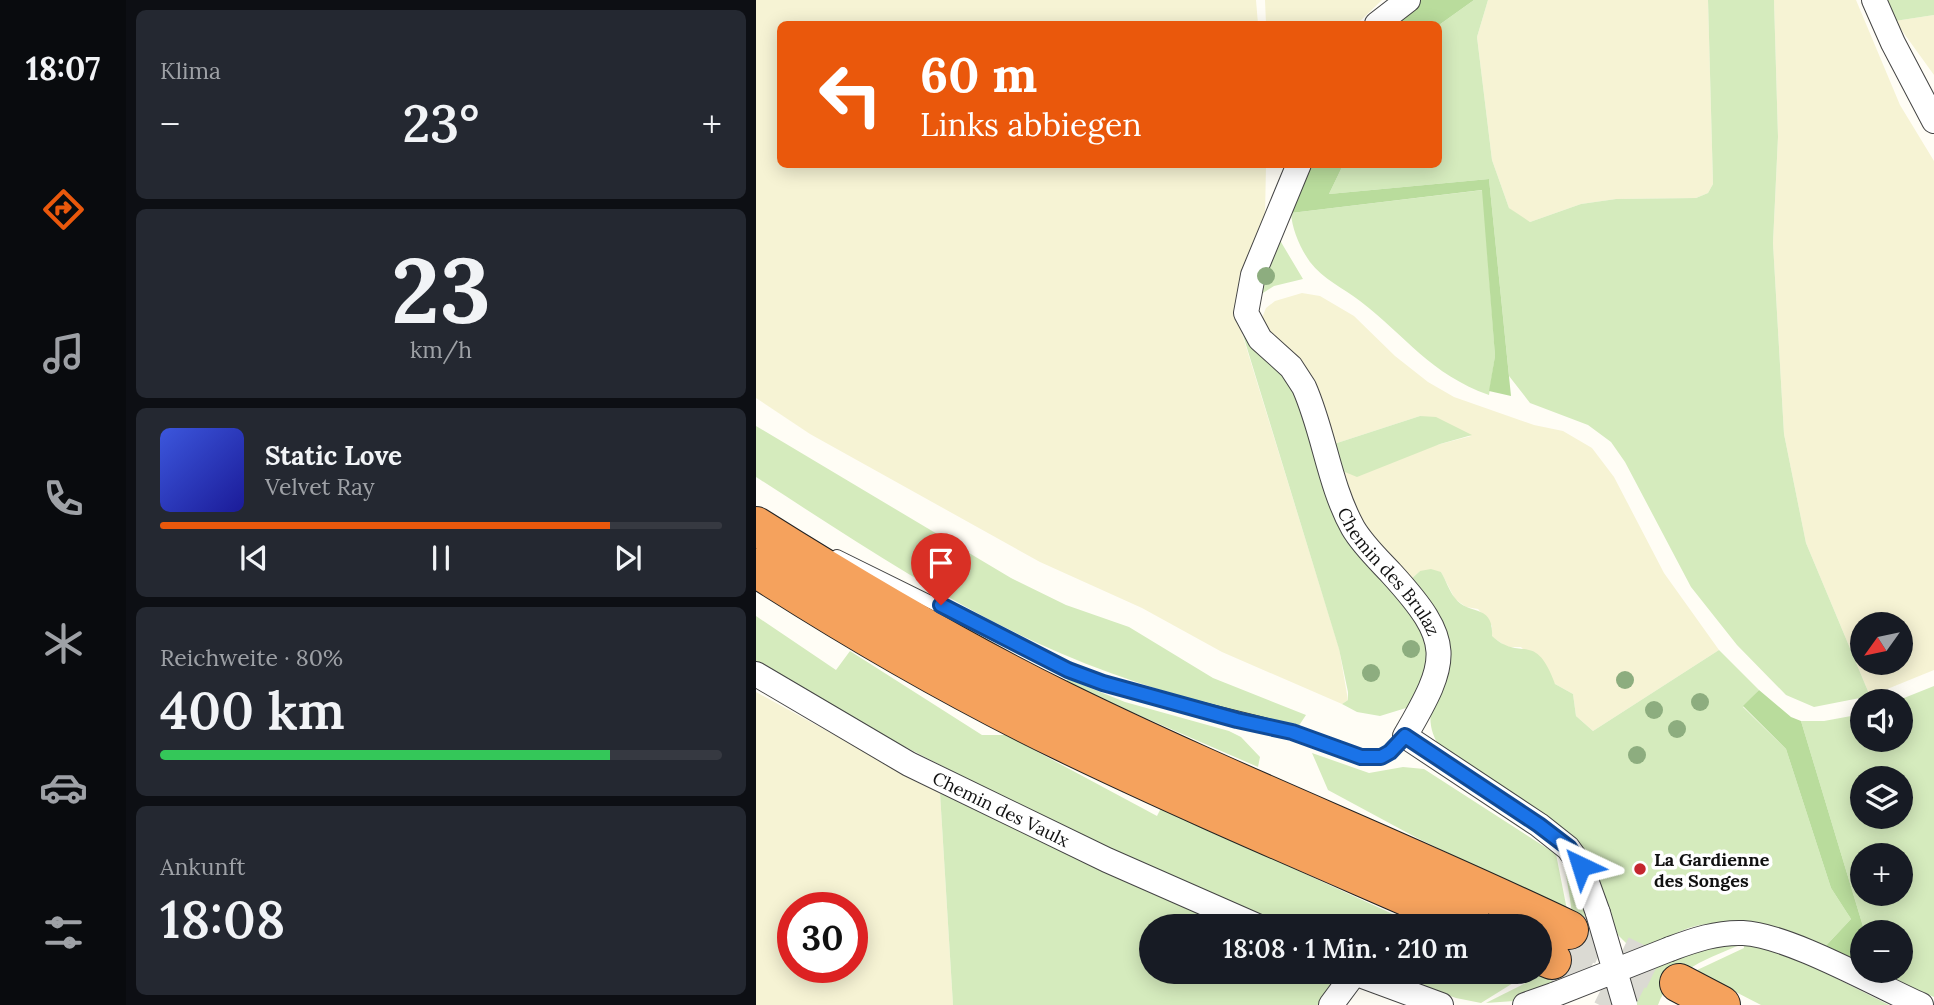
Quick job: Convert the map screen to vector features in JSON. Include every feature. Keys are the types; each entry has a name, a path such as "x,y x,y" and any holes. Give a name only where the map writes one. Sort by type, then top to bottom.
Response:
{"highway":[{"path":"756,526 928,629 1061,700 1235,782 1563,950"},
{"path":"756,568 909,661 1060,741 1447,914"},
{"path":"1674,966 1721,1005"}],"street":[{"path":"1381,21 1408,0"},
{"path":"1874,0 1934,121"},
{"name":"Chemin des Brulaz","path":"1297,168 1253,275 1246,313 1260,339 1291,367 1304,387 1353,527 1434,626 1440,654 1438,672 1431,691 1405,736"},
{"name":"Chemin des Vaulx","path":"756,674 854,734 933,776 1107,860 1230,914"},
{"path":"1405,736 1539,825 1569,848 1581,866 1563,950 1525,1005"},
{"path":"1563,950 1615,971 1674,966 1712,935 1741,933 1773,937 1921,1005"},
{"path":"1563,950 1615,971"},
{"path":"1615,971 1625,1005"},
{"path":"1331,1005 1345,984"},
{"path":"1383,984 1441,1005"}],"lane":[{"path":"756,520 893,581 1068,670 1103,683 1237,720 1292,732 1370,758 1390,752 1405,736"}],"shaded area":[{"path":"756,0 1256,0 1258,21 777,21 777,168 1266,168 1265,217 1240,327 1339,648 1348,700 1342,704 1222,652 1142,608 1040,562 810,434 756,398"},
{"path":"1265,0 1382,0 1360,21 1266,21"},
{"path":"1488,0 1708,0 1713,184 1708,193 1696,198 1616,199 1581,204 1530,222 1509,208 1492,160 1477,37"},
{"path":"1774,0 1856,0 1900,105 1934,161 1934,670 1887,689 1867,689 1862,676 1913,676 1913,612 1850,612 1850,648 1806,543 1784,434 1773,243 1778,137"},
{"path":"1934,15 1934,75 1895,21"},
{"path":"1302,293 1320,296 1354,316 1395,356 1428,382 1454,397 1534,425 1563,431 1592,448 1614,477 1664,573 1719,650 1593,731 1576,716 1573,694 1555,684 1521,647 1507,647 1491,636 1492,626 1478,609 1466,607 1455,599 1441,572 1420,571 1409,581 1358,519 1340,470 1471,436 1420,416 1334,444 1262,318 1266,308 1275,301"},
{"path":"756,692 940,793 953,1005 756,1005"}],"green space":[{"path":"1420,0 1474,0 1442,23 1392,21"},
{"path":"1474,0 1488,0 1477,37 1492,160 1509,208 1530,222 1581,204 1616,199 1696,198 1708,193 1713,184 1708,0 1774,0 1778,137 1773,243 1784,434 1806,543 1850,648 1850,676 1862,676 1867,689 1850,689 1850,700 1814,707 1786,695 1737,645 1691,587 1625,462 1611,442 1588,425 1530,403 1509,376 1489,179 1329,194 1342,168 1442,168 1442,23"},
{"path":"1886,0 1934,0 1934,15 1895,21"},
{"path":"1308,168 1342,168 1329,194 1489,179 1511,396 1489,391 1495,356 1482,190 1291,213"},
{"path":"1483,190 1495,356 1489,395 1451,377 1435,366 1360,301 1321,273 1310,262 1300,245 1291,213"},
{"path":"1278,237 1303,279 1274,286 1255,298"},
{"path":"1243,335 1267,355 1295,386 1335,508 1418,617 1430,660 1414,700 1406,708 1380,716 1357,712 1342,704 1348,700 1348,692 1339,649"},
{"path":"1420,416 1436,417 1472,435 1440,444 1357,477 1340,470 1334,444"},
{"path":"756,426 1011,578 1066,605 1129,627 1213,678 1306,715 1298,727 1178,695 1089,665 981,615 904,571 756,477"},
{"path":"1431,569 1441,572 1460,603 1485,614 1492,626 1492,636 1502,644 1534,652 1541,657 1555,684 1573,694 1576,716 1593,731 1719,650 1759,690 1743,707 1786,749 1831,888 1851,919 1821,951 1732,924 1701,925 1648,945 1629,946 1618,935 1593,869 1571,834 1442,751 1433,733 1430,718 1448,666 1450,651 1444,627 1409,581 1420,571"},
{"path":"756,616 836,670 850,651 982,735 1006,735 1157,816 1161,808 1393,914 1257,914 1074,834 886,737 756,661"},
{"path":"1068,679 1125,702 1229,731 1241,737 1260,757 1258,767 1065,683"},
{"path":"1934,686 1934,997 1900,983 1913,983 1913,920 1861,920 1857,906 1913,906 1913,843 1850,843 1850,883 1801,721 1824,721 1850,716 1850,752 1913,752 1913,694"},
{"path":"1759,690 1791,717 1801,721 1850,883 1850,906 1857,906 1861,920 1850,920 1831,888 1786,749 1743,706"},
{"path":"1312,753 1369,773 1403,767 1424,769 1556,854 1567,910 1417,838 1328,790"},
{"path":"940,793 1208,914 1139,914 1139,984 1333,985 1323,1005 953,1005"},
{"path":"1562,854 1571,865 1597,932 1594,951 1586,968 1573,980 1514,1001 1486,1003 1523,984 1552,984 1552,967 1568,951 1572,936"},
{"path":"1850,920 1850,962 1821,951"},
{"path":"1736,940 1776,948 1889,1005 1761,1005 1695,971 1744,948 1744,943 1693,966 1672,982 1658,1005 1637,1005 1639,989 1647,976 1658,966 1689,953"},
{"path":"1416,984 1511,984 1481,1003 1456,998"}],"tunnel":[{"path":"1569,930 1679,983"},
{"path":"1552,960 1642,1005"}],"place":[{"name":"La Gardienne des Songes","path":"1640,869"}],"route":[{"path":"941,605 1068,670 1103,683 1332,743 1361,757 1381,757 1390,752 1405,736 1440,762 1539,825 1569,848 1581,866"}]}
